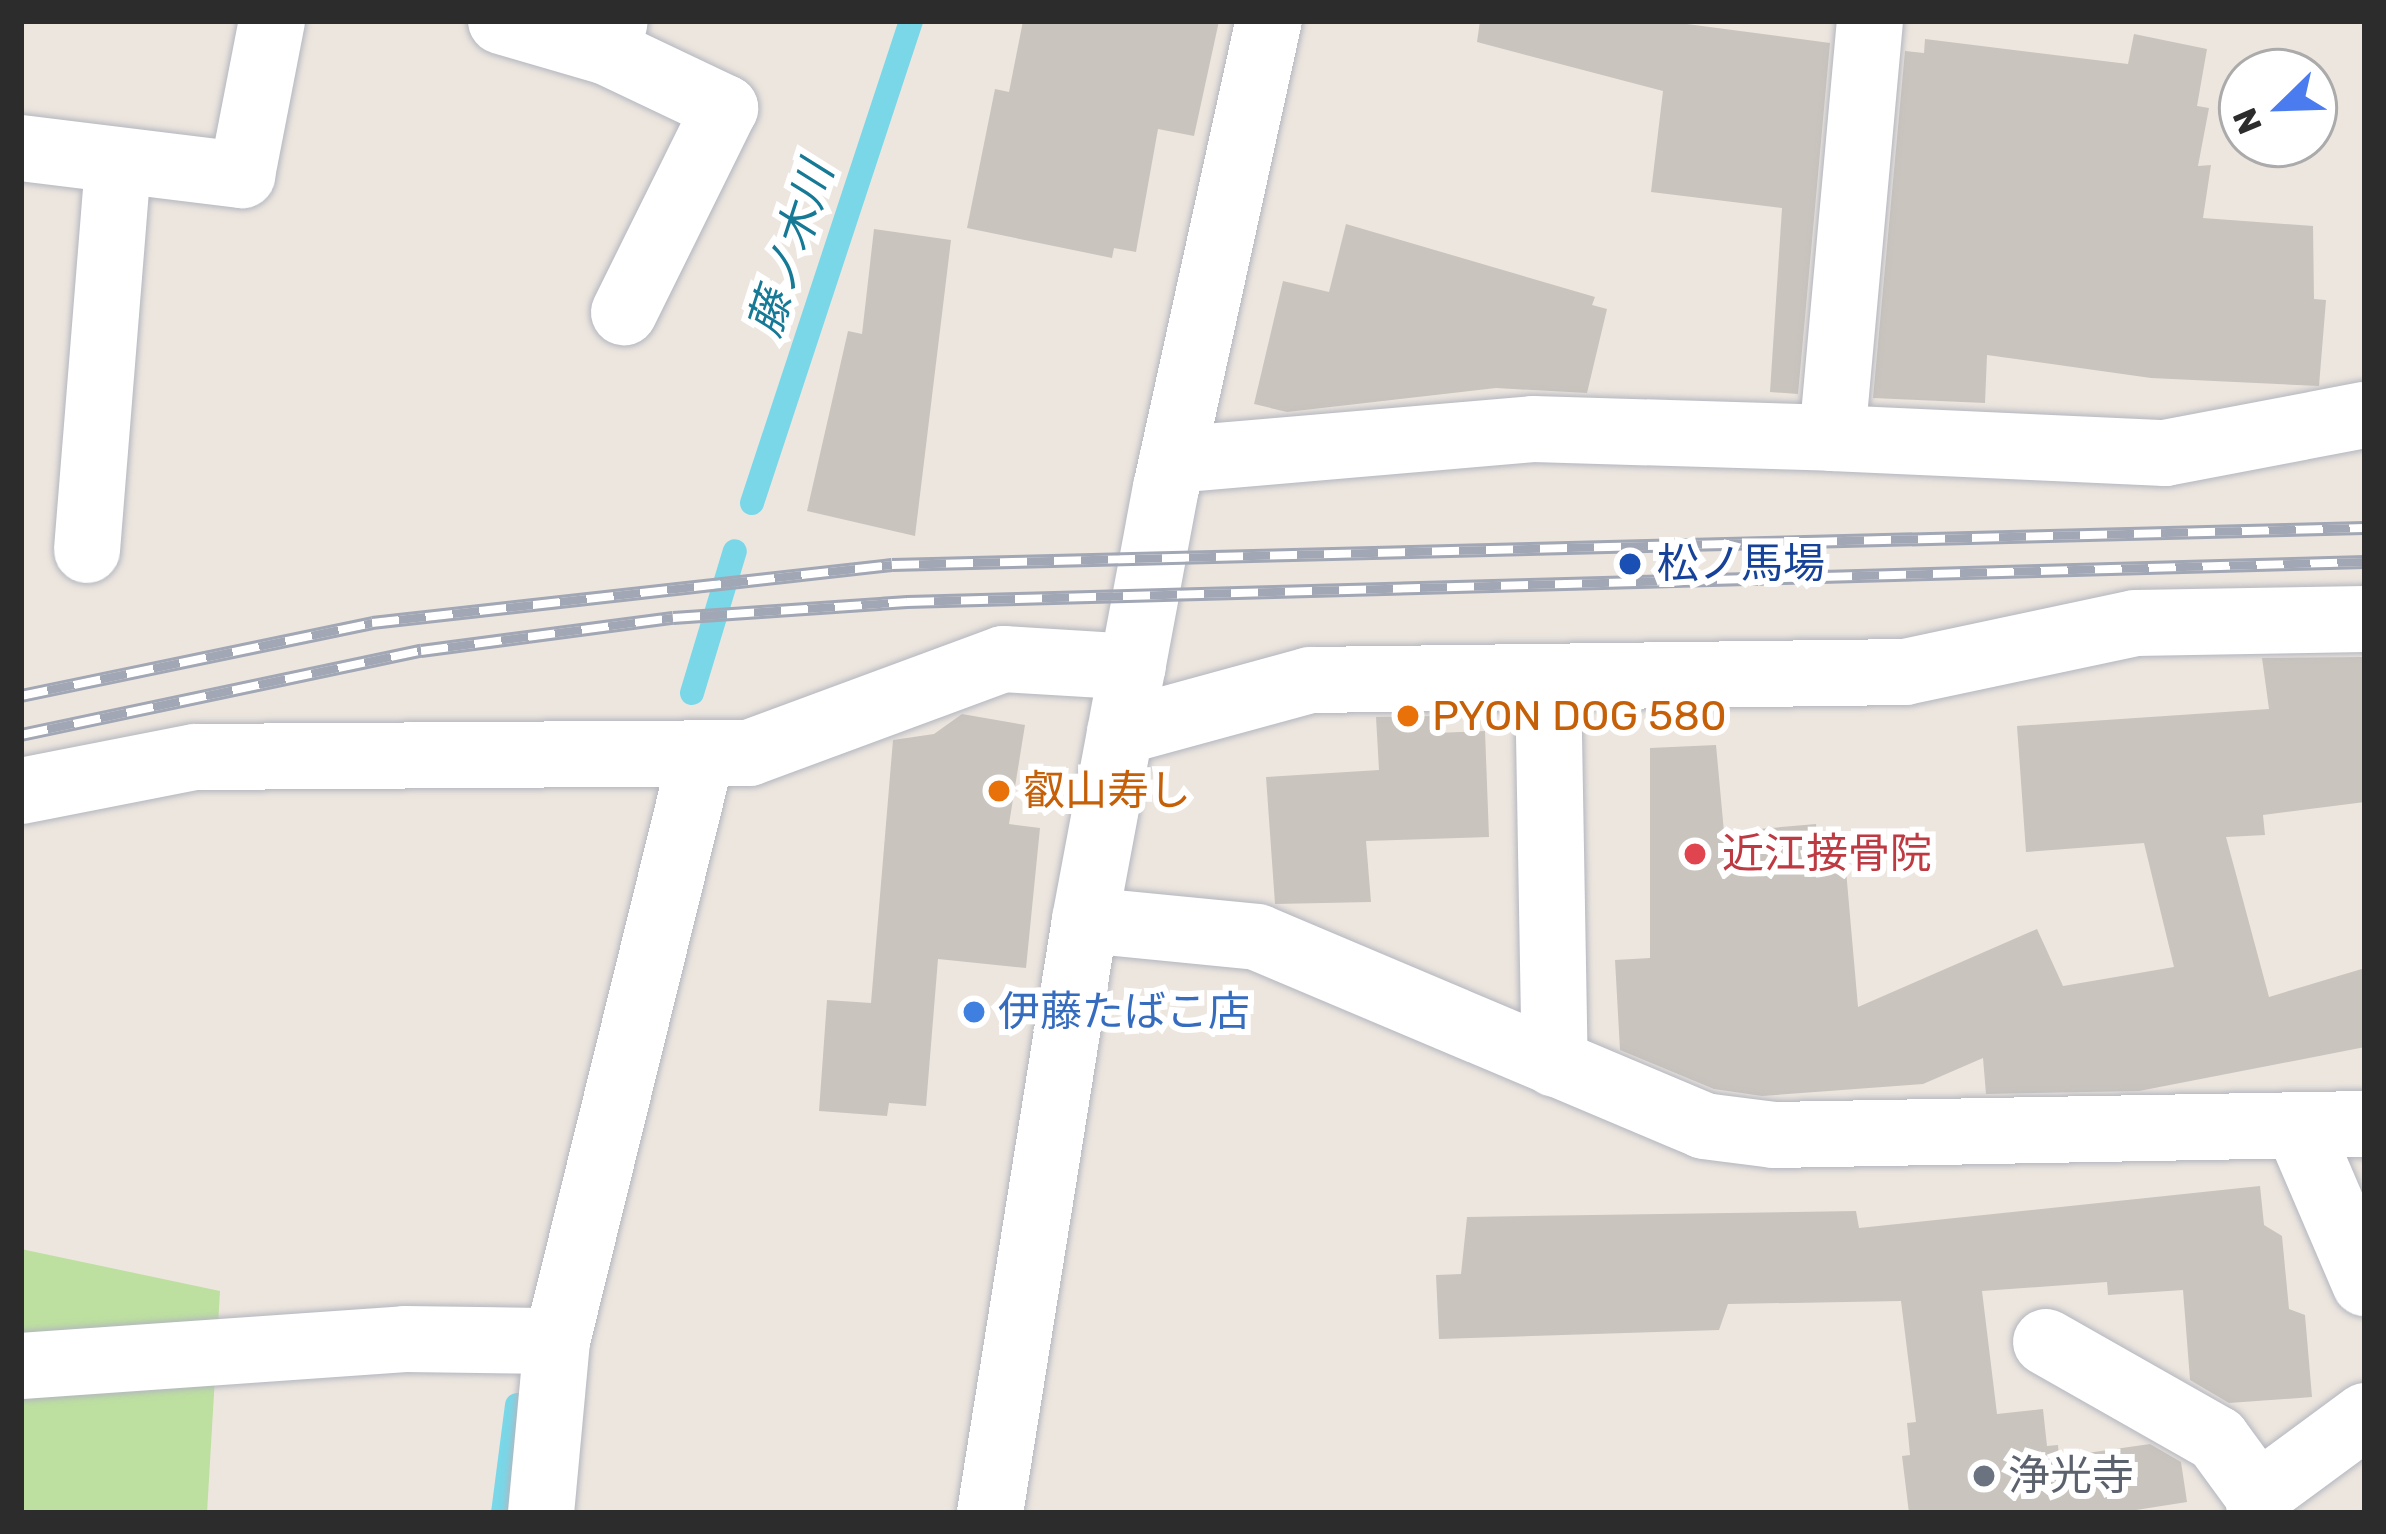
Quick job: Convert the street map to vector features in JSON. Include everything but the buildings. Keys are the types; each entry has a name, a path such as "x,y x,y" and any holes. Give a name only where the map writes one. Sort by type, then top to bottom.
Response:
{"street":[{"path":"21,148 118,164 242,175 272,21"},
{"path":"501,21 611,36 725,108 624,312"},
{"path":"990,1513 1085,920 1132,667 1172,460 1269,21"},
{"path":"1832,438 1870,21"},
{"path":"87,550 118,164"},
{"path":"1172,460 1533,429 2165,453 2365,415"},
{"path":"1120,732 1310,680 1905,672 2135,623 2365,619"},
{"path":"21,791 195,757 700,757 748,753 1003,659 1132,667"},
{"path":"1548,678 1556,1064"},
{"path":"541,1513 556,1341 700,757"},
{"path":"1085,920 1257,937 1704,1126 1774,1135 2365,1124"},
{"path":"2298,1126 2365,1283"},
{"path":"21,1366 405,1339 556,1341"},
{"path":"2045,1342 2217,1439 2259,1504 2365,1416"}],"green space":[{"path":"21,1249 220,1291 207,1513 21,1513"}],"waterway":[{"name":"藤ノ木川","path":"752,503 911,21"},
{"name":"藤ノ木川","path":"692,693 735,551"},
{"name":"藤ノ木川","path":"503,1513 517,1405"}],"railway":[{"path":"21,696 372,623 892,565 2365,528"},
{"path":"21,735 421,651 673,618 907,602 2365,562"}],"place":[{"name":"松ノ馬場","path":"1630,564"},
{"name":"PYON DOG 580","path":"1408,716"},
{"name":"叡山寿し","path":"999,791"},
{"name":"近江接骨院","path":"1695,854"},
{"name":"伊藤たばこ店","path":"974,1012"},
{"name":"浄光寺","path":"1984,1476"}]}
